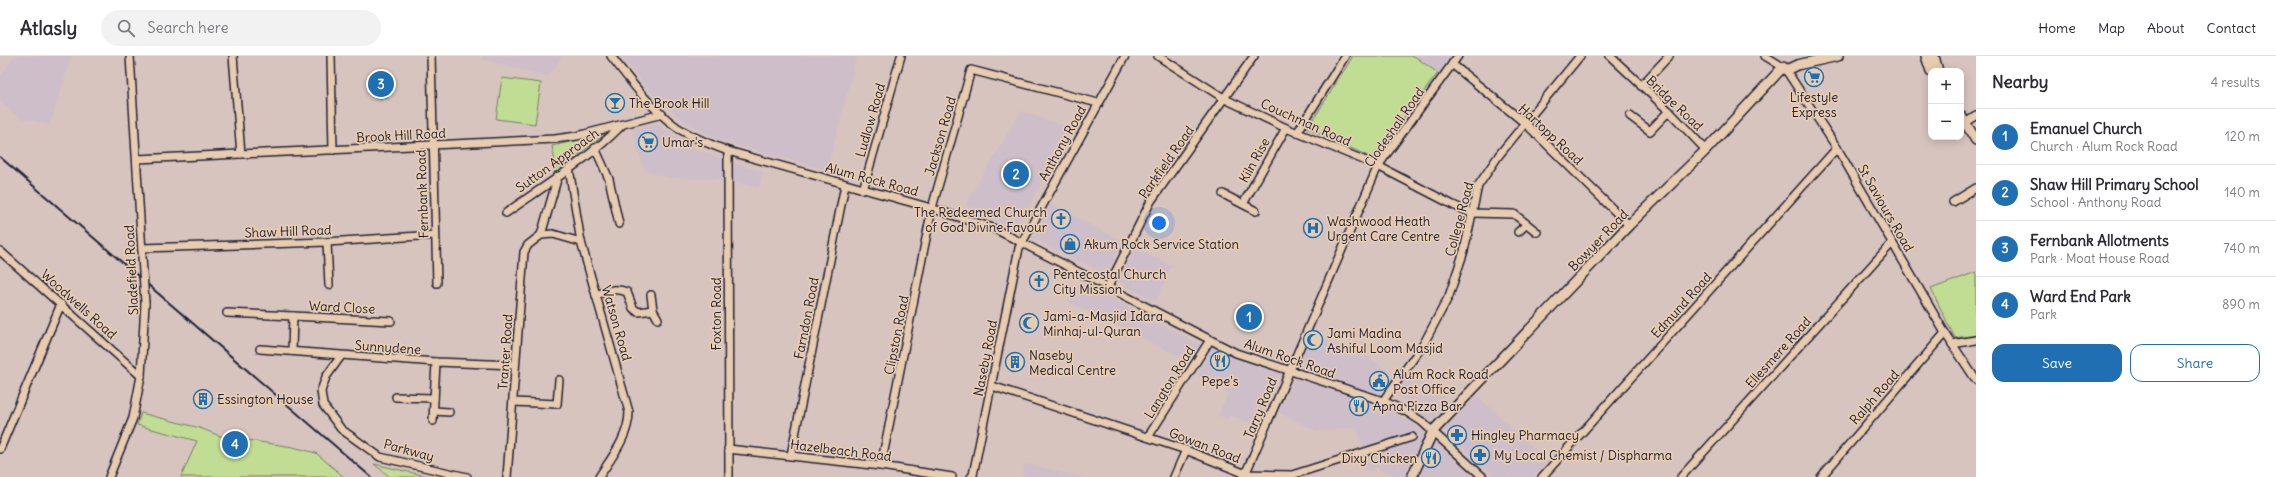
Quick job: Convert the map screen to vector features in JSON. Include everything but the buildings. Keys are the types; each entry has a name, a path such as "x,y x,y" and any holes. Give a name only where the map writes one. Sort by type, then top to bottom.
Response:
{"main road":[{"path":"1784,69 1838,56"},
{"path":"1926,56 1930,68"},
{"path":"1934,56 1937,68"},
{"name":"Bowyer Road","path":"1432,431 1784,69"},
{"path":"1964,122 1976,140"},
{"path":"1412,477 1432,431"}],"street":[{"name":"Sladefield Road","path":"109,477 133,418 141,376 145,303 130,56"},
{"path":"233,56 241,154"},
{"path":"331,56 333,150"},
{"name":"Fernbank Road","path":"431,56 432,145 437,283"},
{"name":"Alum Rock Road","path":"611,56 644,97 679,128 728,151 979,222 1236,353 1383,401 1407,412 1432,431 1483,477"},
{"name":"Ludlow Road","path":"863,190 901,56"},
{"name":"Anthony Road","path":"1021,243 1125,56"},
{"name":"Couchman Road","path":"1158,56 1225,99 1286,128 1378,166 1453,205 1471,212 1514,214 1537,232"},
{"name":"Parkfield Road","path":"1108,287 1151,201 1225,99 1254,56"},
{"path":"1297,132 1345,56"},
{"name":"Clodeshall Road","path":"1289,371 1378,166 1451,68 1458,56"},
{"name":"College Road","path":"1383,401 1423,345 1449,296 1464,251 1471,212 1478,186 1487,171 1580,56"},
{"name":"Bridge Road","path":"1610,56 1669,111 1706,150"},
{"path":"1642,86 1669,56"},
{"name":"St Saviours Road","path":"1765,56 1784,69 1837,148 1945,333 1976,380"},
{"name":"Hartopp Road","path":"1452,64 1526,124 1630,226"},
{"name":"Jackson Road","path":"932,208 971,70 1098,103"},
{"path":"1630,116 1650,131 1669,111"},
{"name":"Brook Hill Road","path":"137,159 555,139 621,125 662,114"},
{"path":"1964,120 1976,116"},
{"name":"Sutton Approach","path":"506,213 569,168 621,125"},
{"name":"Kiln Rise","path":"1243,204 1286,128"},
{"path":"595,148 609,179 619,224"},
{"name":"Edmund Road","path":"1542,477 1837,148"},
{"name":"Foxton Road","path":"728,151 729,477"},
{"name":"Watson Road","path":"569,168 581,242 629,412 629,422 624,436 599,477"},
{"path":"558,176 541,235 553,234 581,242"},
{"name":"Farndon Road","path":"791,455 845,185"},
{"path":"1953,202 1976,188"},
{"path":"1223,194 1256,211"},
{"name":"Clipston Road","path":"881,466 932,208"},
{"path":"1518,232 1527,224"},
{"name":"Shaw Hill Road","path":"142,248 327,242 435,235"},
{"name":"Tranter Road","path":"508,477 524,252 528,245 541,235"},
{"path":"327,242 329,285"},
{"name":"Naseby Road","path":"971,477 975,468 1021,243"},
{"name":"Ellesmere Road","path":"1681,477 1892,243"},
{"name":"Woodwells Road","path":"0,251 141,376"},
{"path":"596,295 614,289 621,289 627,292 633,308 638,312 653,310"},
{"path":"651,295 653,310 658,318"},
{"path":"0,449 61,304"},
{"name":"Ward Close","path":"228,313 391,321"},
{"name":"Ward Close","path":"292,351 293,316"},
{"name":"Ralph Road","path":"1821,477 1945,333"},
{"name":"Langton Road","path":"1148,437 1210,340"},
{"path":"1952,344 1976,340"},
{"name":"Sunnydene","path":"260,349 341,356 515,366"},
{"name":"Parkway","path":"341,356 326,377 321,391 323,405 341,429 380,457 467,477"},
{"path":"433,421 436,362"},
{"name":"Tarry Road","path":"1245,475 1289,371"},
{"path":"514,402 557,404 559,380"},
{"name":"Gowan Road","path":"992,386 1186,450 1245,475 1292,476 1412,437"},
{"path":"396,397 434,398"},
{"path":"434,411 449,412"},
{"name":"Hazelbeach Road","path":"728,449 881,466 952,477"},
{"path":"1174,477 1186,450"}],"shaded area":[{"path":"14,56 71,56 50,125 20,118 0,102 0,77"},
{"path":"482,56 563,56 548,77 481,59"},
{"path":"623,56 857,56 827,170 719,140 688,124 656,98 624,61"},
{"path":"1414,56 1451,56 1438,73"},
{"path":"1021,111 1072,128 1015,231 965,205"},
{"path":"657,124 692,147 723,160 763,172 759,188 717,179 672,178 644,170 631,128"},
{"path":"1049,203 1122,241 1107,275 1033,238"},
{"path":"1135,249 1172,265 1156,302 1118,282"},
{"path":"1080,281 1200,345 1190,362 1069,302"},
{"path":"1322,337 1364,359 1366,355 1391,372 1377,394 1298,369 1307,346 1320,349"},
{"path":"1212,346 1279,374 1258,426 1230,415 1227,419 1218,415 1228,394 1198,375"},
{"path":"1408,372 1451,402 1432,421 1394,394"},
{"path":"1294,378 1377,405 1411,422 1424,433 1423,440 1405,477 1396,477 1375,467 1373,472 1361,467 1363,461 1363,451 1357,428 1317,431 1279,413"},
{"path":"1476,394 1547,461 1533,477 1495,477 1444,430"},
{"path":"1435,442 1474,477 1418,477 1432,443"},
{"path":"1024,464 1033,465 1082,477 1023,477"}],"green space":[{"path":"1353,56 1414,56 1438,73 1372,158 1308,128"},
{"path":"377,69 384,69 388,98 376,99"},
{"path":"502,78 541,83 535,124 496,119"},
{"path":"605,134 554,174 556,167 552,146"},
{"path":"1976,272 1976,335 1955,338 1931,289"},
{"path":"141,413 200,428 220,436 293,447 316,453 344,477 181,477 197,441 137,425"},
{"path":"374,464 431,477 390,477"}],"railway":[{"path":"0,157 371,477"}],"place":[{"name":"Lifestyle Express","path":"1814,77"},
{"name":"Fernbank Allotments","path":"381,84"},
{"name":"The Brook Hill","path":"615,103"},
{"name":"Umar's","path":"648,142"},
{"name":"Shaw Hill Primary School","path":"1016,174"},
{"name":"The Redeemed Church of God Divine Favour","path":"1061,219"},
{"name":"Washwood Heath Urgent Care Centre","path":"1313,228"},
{"name":"Akum Rock Service Station","path":"1070,244"},
{"name":"Pentecostal Church City Mission","path":"1039,281"},
{"name":"Emanuel Church","path":"1249,317"},
{"name":"Jami-a-Masjid Idara Minhaj-ul-Quran","path":"1029,323"},
{"name":"Jami Madina Ashiful Loom Masjid","path":"1313,340"},
{"name":"Pepe's","path":"1220,361"},
{"name":"Naseby Medical Centre","path":"1015,362"},
{"name":"Alum Rock Road Post Office","path":"1379,381"},
{"name":"Essington House","path":"203,399"},
{"name":"Apna Pizza Bar","path":"1359,406"},
{"name":"Hingley Pharmacy","path":"1457,435"},
{"name":"Ward End Park","path":"235,444"},
{"name":"My Local Chemist / Dispharma","path":"1480,455"},
{"name":"Dixy Chicken","path":"1431,458"}]}
